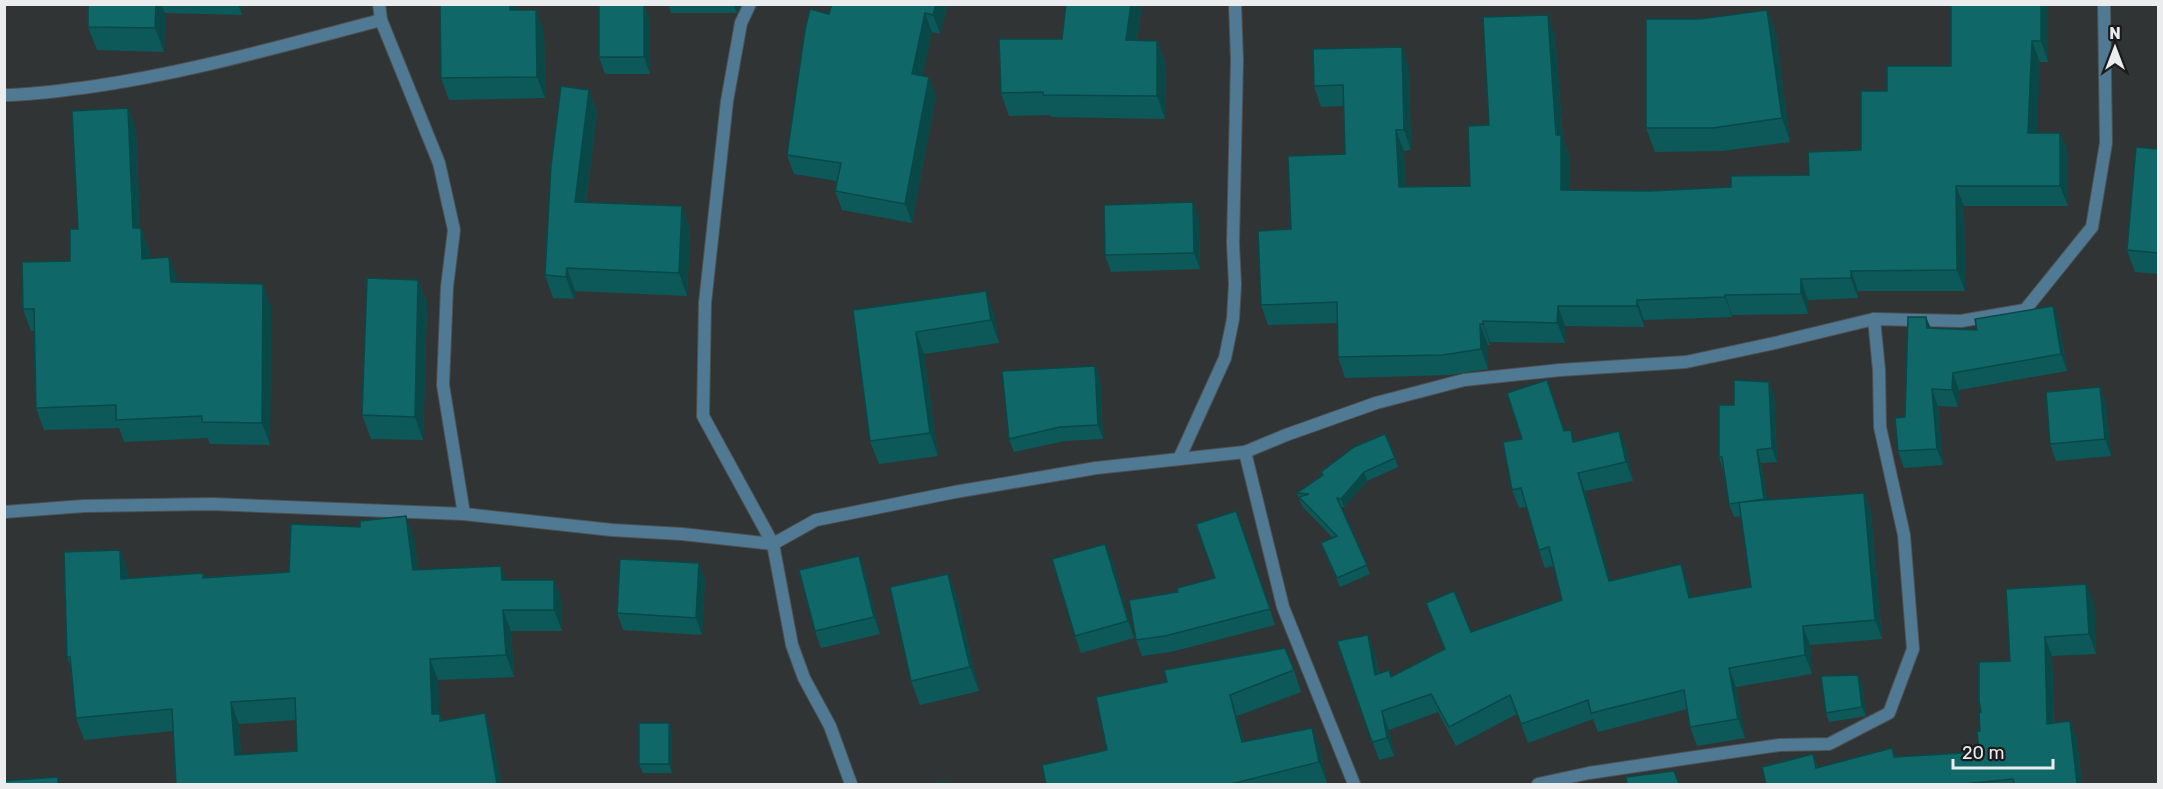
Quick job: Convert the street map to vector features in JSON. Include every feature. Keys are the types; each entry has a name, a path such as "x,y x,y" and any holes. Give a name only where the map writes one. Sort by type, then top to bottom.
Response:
{"street":[{"path":"378,4 381,20 439,163 454,230 447,287 443,385 464,514"},
{"path":"750,4 741,22 726,111 705,303 703,416 773,544 792,645 804,678 830,726 851,784"},
{"path":"1179,459 1225,358 1233,319 1237,60 1235,4"},
{"path":"4,512 84,506 212,504 464,514 773,544 816,520 955,492 1096,468 1245,452 1286,435 1376,404 1464,380 1560,370 1686,362 1874,319 1961,321 2025,310 2092,227 2106,143 2104,4"},
{"path":"4,95 24,95 127,82 212,64 381,20"},
{"path":"1538,784 1589,773 1780,745 1829,744 1889,713 1913,649 1904,535 1880,428 1879,370 1874,319"},
{"path":"1245,452 1283,607 1354,784"}],"building":[{"path":"88,4 156,4 155,28 88,27"},
{"path":"440,4 510,4 510,10 536,10 537,77 441,78"},
{"path":"832,4 936,4 933,15 925,13 912,74 929,77 905,204 835,191 841,163 787,155 810,9 829,14"},
{"path":"1066,4 1131,4 1126,40 1157,41 1157,96 1043,95 1043,92 1001,93 999,39 1062,39"},
{"path":"1951,4 2041,4 2041,41 2032,41 2028,133 2060,133 2060,186 1956,186 1957,270 1851,271 1851,278 1801,279 1801,294 1637,300 1637,306 1558,306 1557,323 1483,321 1483,324 1480,324 1481,349 1443,355 1338,357 1337,302 1261,305 1258,231 1291,229 1288,156 1345,154 1343,85 1314,86 1313,49 1402,47 1404,130 1396,130 1399,187 1470,186 1468,126 1489,125 1483,17 1548,15 1556,135 1561,135 1561,190 1650,191 1731,187 1731,176 1809,175 1808,152 1861,150 1861,91 1887,91 1887,66 1951,66"},
{"path":"599,5 644,5 644,57 599,57"},
{"path":"1767,10 1782,118 1713,128 1646,128 1646,19 1700,19"},
{"path":"561,86 589,90 575,202 682,206 679,273 567,268 566,277 545,275 551,166"},
{"path":"128,108 133,228 141,228 142,259 169,257 171,282 263,284 262,423 202,422 202,416 116,420 116,405 36,408 34,309 23,309 22,262 70,261 70,229 78,229 72,111"},
{"path":"2136,147 2158,149 2158,253 2127,250"},
{"path":"1193,202 1194,253 1105,255 1104,205"},
{"path":"367,278 418,280 415,417 362,415"},
{"path":"986,291 991,320 916,332 930,433 870,441 853,310"},
{"path":"2053,306 2061,354 1953,373 1952,390 1932,389 1937,449 1898,451 1895,418 1905,417 1908,317 1926,317 1927,328 1977,330 1975,319"},
{"path":"1095,366 1098,425 1060,427 1009,439 1002,371"},
{"path":"1547,380 1564,431 1571,430 1573,442 1619,431 1626,462 1578,473 1609,581 1681,564 1689,598 1751,587 1739,502 1864,493 1875,620 1803,626 1805,655 1729,668 1738,719 1690,727 1684,690 1591,713 1588,700 1521,724 1510,695 1449,727 1431,694 1382,711 1387,738 1372,742 1337,641 1368,635 1375,675 1389,670 1391,677 1445,649 1426,603 1454,591 1471,632 1562,600 1549,547 1539,550 1521,488 1512,490 1503,442 1522,439 1507,393"},
{"path":"1734,380 1769,382 1772,448 1757,450 1764,499 1729,504 1722,457 1719,457 1719,405 1734,405"},
{"path":"2100,387 2105,439 2050,444 2046,392"},
{"path":"1385,434 1395,458 1364,472 1341,499 1337,498 1367,565 1337,578 1321,543 1337,536 1299,497 1309,494 1297,493 1323,475 1321,472 1354,447"},
{"path":"1236,511 1270,609 1165,636 1136,640 1129,600 1178,592 1177,588 1215,578 1196,524"},
{"path":"406,516 413,570 501,566 502,580 554,580 554,610 503,610 506,655 430,659 432,714 440,714 440,721 485,713 497,784 176,784 172,709 76,718 70,657 67,657 64,552 120,550 121,579 203,573 203,578 289,572 291,524 360,527 360,521","holes":["295,698 297,751 235,755 231,702"]},
{"path":"1105,544 1128,621 1075,636 1052,559"},
{"path":"859,556 874,617 815,631 799,570"},
{"path":"620,559 699,563 696,618 617,613"},
{"path":"948,574 970,667 911,681 890,587"},
{"path":"2086,584 2089,634 2045,637 2047,724 2070,721 2077,784 2014,784 2013,779 1964,784 1766,784 1762,767 1813,754 1816,768 1892,748 1894,757 1979,752 1977,731 1980,731 1979,713 1981,712 1979,662 2010,661 2006,589"},
{"path":"1285,648 1294,670 1230,695 1242,742 1312,728 1319,762 1231,784 1046,784 1042,765 1107,750 1096,697 1167,682 1164,670"},
{"path":"1858,675 1862,707 1826,713 1821,676"},
{"path":"639,723 669,723 669,764 639,764"},
{"path":"1674,771 1679,784 1627,784 1626,777"},
{"path":"58,777 58,784 4,784 4,781"}]}
